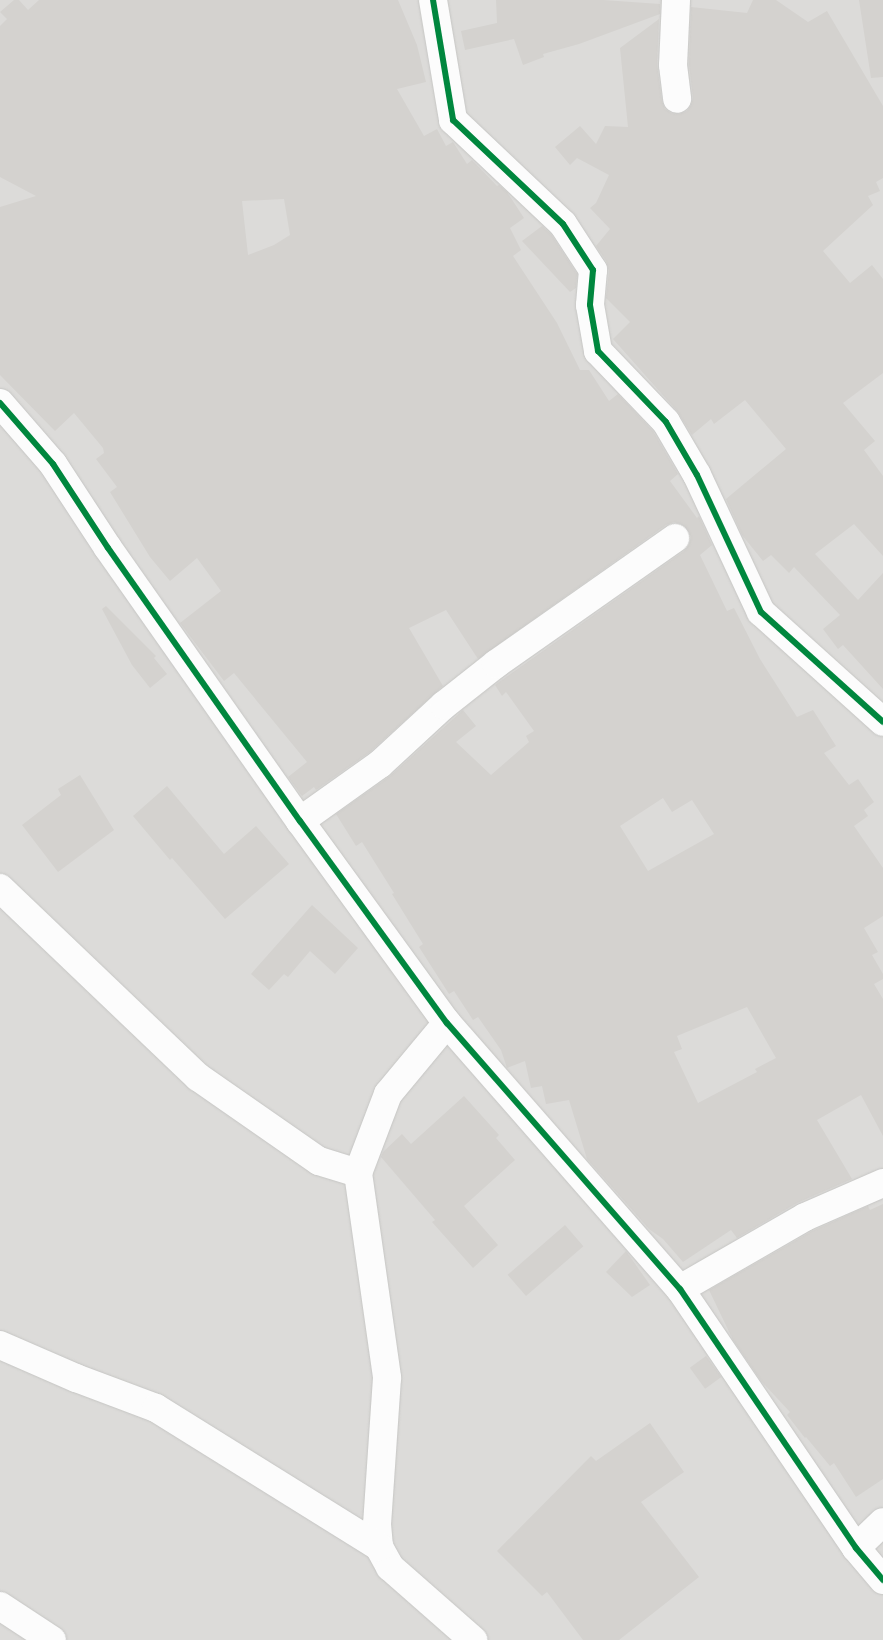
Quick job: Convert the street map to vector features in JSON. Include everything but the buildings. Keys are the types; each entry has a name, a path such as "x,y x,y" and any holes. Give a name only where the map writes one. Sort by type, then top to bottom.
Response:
{"street":[{"path":"433,0 453,120 563,224 593,270 590,305 598,351 666,422 697,475 761,612 883,722"},
{"path":"676,0 673,56 676,99"},
{"path":"0,403 53,464 113,556 300,821 447,1023 680,1289 856,1548 883,1580"},
{"path":"300,821 380,764 444,705 496,664 675,538"},
{"path":"0,888 198,1077 319,1161 358,1173"},
{"path":"447,1023 388,1094 358,1173 387,1378 377,1524 379,1547 390,1567 472,1640"},
{"path":"680,1289 805,1217 883,1183"},
{"path":"0,1345 76,1378 156,1408 379,1547"},
{"path":"856,1548 883,1522"},
{"path":"0,1606 52,1640"}],"shaded area":[{"path":"0,0 883,0 883,1640 0,1640"}],"cycle path":[{"path":"433,0 453,120 563,224 593,270 590,305 598,351 666,422 697,475 761,612 883,722"},
{"path":"0,403 53,464 108,548 300,821 447,1023 680,1289 856,1548 883,1580"}]}
